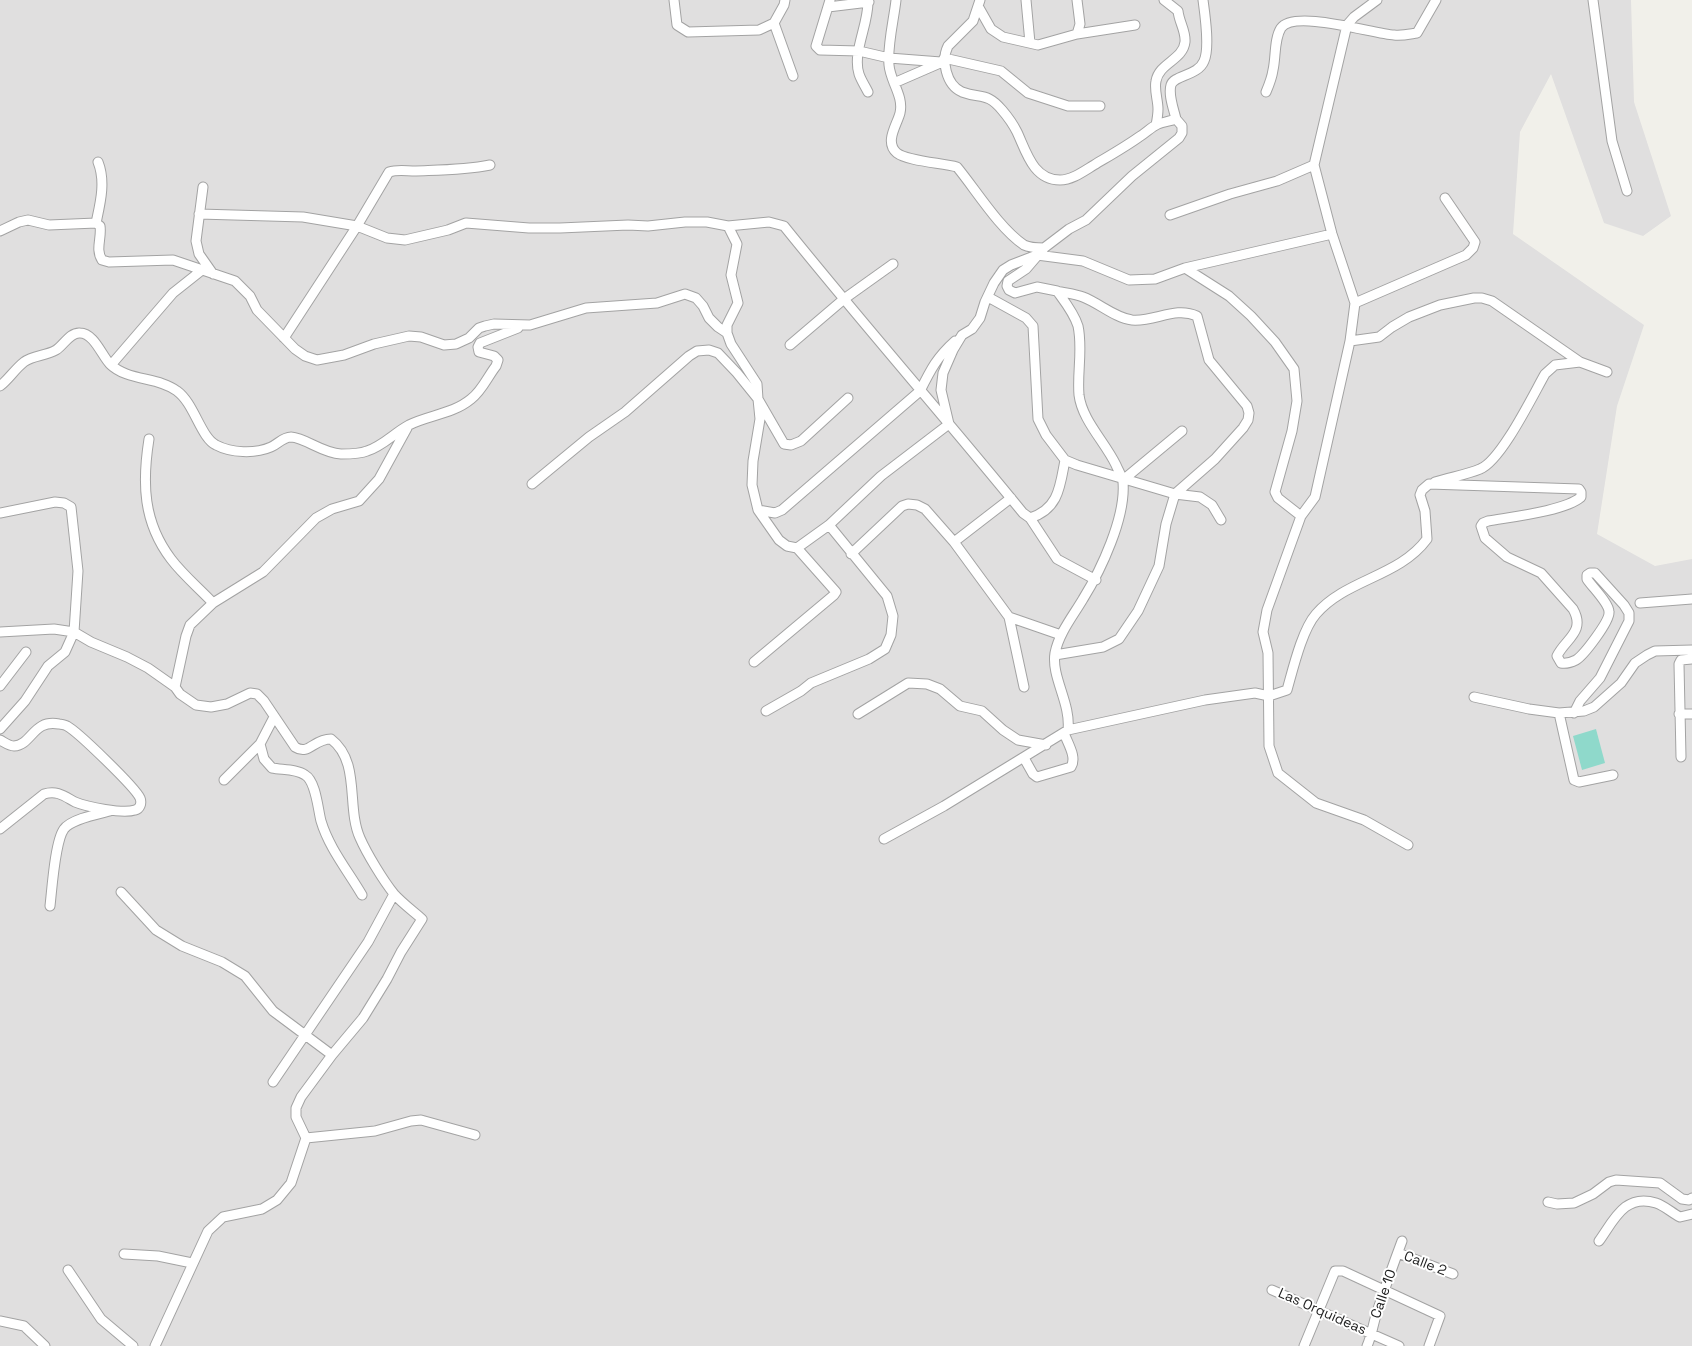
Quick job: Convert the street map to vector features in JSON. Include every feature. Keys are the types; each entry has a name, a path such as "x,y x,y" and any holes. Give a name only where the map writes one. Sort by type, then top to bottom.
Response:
{"street":[{"path":"674,0 677,25 688,32 759,30 774,23 785,0"},
{"path":"896,0 888,58 890,74 900,103 900,113 893,130 891,144 897,153 920,161 957,167 985,204 1015,237 1026,246 1040,252 1083,261 1129,280 1154,279 1185,268 1332,234"},
{"path":"1026,0 1030,43"},
{"path":"1077,0 1080,24 1077,34"},
{"path":"1156,125 1158,110 1156,82 1160,71 1181,54 1185,42 1178,11 1164,0"},
{"path":"1055,655 1103,647 1119,639 1138,611 1159,566 1166,524 1175,494 1215,459 1248,420 1249,413 1246,406 1232,391 1209,360 1197,316 1179,312 1131,320 1083,296 1038,287 1016,293 1009,290 1007,286 1008,281 1026,269 1040,252 1086,220 1132,176 1182,133 1182,126 1176,119 1171,96 1171,85 1175,80 1199,70 1205,60 1203,0"},
{"path":"1376,0 1347,25 1314,165 1332,234 1355,303 1350,341 1315,497 1301,516 1267,610 1263,632 1268,653 1269,746 1278,773 1316,803 1364,820 1408,845"},
{"path":"1266,92 1273,70 1281,28 1288,22 1300,21 1347,25 1394,35 1418,33 1436,0"},
{"path":"1593,0 1612,141 1627,191"},
{"path":"868,92 858,73 858,51 866,20 868,1 829,3 816,46 820,50 858,51 888,58 943,60 1001,71 1028,93 1068,106 1100,106"},
{"path":"979,3 991,29 1003,37 1038,45 1077,34 1135,25"},
{"path":"979,3 973,21 948,46 943,60 946,70 955,86 962,92 987,97 996,104 1014,126 1029,160 1043,174 1059,180 1078,175 1125,147 1156,125 1176,119"},
{"path":"774,23 793,76"},
{"path":"894,83 943,60"},
{"path":"96,223 100,203 102,172 98,162"},
{"path":"284,338 357,226 389,172 396,170 461,170 490,165"},
{"path":"1170,215 1230,194 1277,182 1314,165"},
{"path":"203,187 196,241 200,254 214,274"},
{"path":"1355,303 1466,255 1473,248 1475,242 1446,198"},
{"path":"200,214 304,217 357,226 387,238 405,240 448,230 466,223 552,228 648,226 685,222 707,222 728,226 769,222 784,226 920,391 1023,513 1030,518 1057,558 1096,580"},
{"path":"0,232 19,222 28,220 49,225 96,223 100,226 101,232 98,246 99,256 102,260 109,262 173,260 235,281 250,296 257,310 295,349 305,356 317,360 344,355 374,344 409,336 421,337 444,345 456,344 469,338 479,328 485,326 494,324 530,325"},
{"path":"728,226 737,244 731,275 738,302 727,325 727,333 731,344 757,384 760,420 753,461 752,486 758,510 779,540 787,546 797,548 836,592 834,596 754,662"},
{"path":"758,510 775,513 782,510 920,391 941,353 972,329 980,318 994,283 1003,270 1040,252"},
{"path":"790,345 844,300 893,264"},
{"path":"1185,268 1229,296 1251,316 1275,342 1294,369 1297,401 1292,431 1275,492 1278,498 1301,516"},
{"path":"111,365 172,293 202,270"},
{"path":"1024,758 1033,774 1037,777 1071,767 1074,762 1066,732 1069,721 1056,674 1055,655 1057,642 1096,580 1112,541 1123,497 1123,480 1111,455 1084,411 1079,395 1080,344 1078,326 1071,311 1057,291"},
{"path":"0,386 26,361 54,351 75,333 81,332 88,335 111,365 121,371 151,382 166,384 175,389 182,395 192,410 210,442 217,446 237,451 262,450 291,437 322,450 339,454 366,452 379,446 408,426 446,413 473,398 496,366 498,360 494,356 479,352 478,347 480,343 513,329 586,308 657,303 685,294 696,298 703,306 709,318 727,333"},
{"path":"988,297 1026,318 1033,326 1038,418 1046,435 1065,460 1123,480 1175,494 1200,497 1212,505 1221,520"},
{"path":"1350,341 1379,337 1392,326 1409,317 1440,305 1482,298 1492,300 1580,362 1607,372"},
{"path":"949,424 941,390 943,373 962,335"},
{"path":"532,484 589,437 625,412 668,372 697,350 708,350 718,353 738,373 758,399 784,444 791,446 801,441 848,398"},
{"path":"884,839 1066,732 1205,700 1255,693 1269,696 1287,690 1308,630 1315,616 1341,593 1398,565 1421,547 1427,539 1428,530 1425,511 1420,495 1422,490 1429,484 1482,469 1504,447 1545,374 1555,365 1580,362"},
{"path":"797,548 829,525 881,476 949,424"},
{"path":"175,687 190,626 213,603 263,572 316,518 332,509 359,501 379,479 408,426"},
{"path":"1123,480 1182,431"},
{"path":"149,439 144,469 147,507 154,532 171,560 213,603"},
{"path":"1030,518 1041,515 1057,497 1065,460"},
{"path":"1429,484 1578,489 1581,492 1581,497 1577,501 1564,506 1488,521 1483,523 1482,526 1485,538 1507,557 1541,573 1576,614 1576,629 1573,636 1556,656 1561,663 1564,664 1576,660 1604,626 1608,618 1608,607 1587,579 1587,575 1595,573 1627,609 1629,621 1600,678 1580,701 1574,713"},
{"path":"954,542 1011,498"},
{"path":"0,513 55,502 64,502 70,507 78,571 74,632 65,652 48,666 25,701 0,729"},
{"path":"851,554 902,506 908,504 917,505 925,510 954,542 1009,616 1024,688"},
{"path":"766,711 801,691 811,683 857,665 885,649 891,635 893,616 887,596 829,525"},
{"path":"1640,603 1692,599"},
{"path":"1009,616 1061,635"},
{"path":"0,632 54,629 74,632 91,642 127,656 175,687 196,705 227,704 250,693 257,694 264,701 295,747 300,751 304,751 320,740 331,739 342,750 347,762 355,820 360,839 394,894 422,919 363,1018 332,1055 301,1097 296,1108 296,1117 306,1138 291,1183 277,1200 262,1209 223,1218 208,1231 155,1346"},
{"path":"1474,698 1559,713 1584,711 1594,707 1621,683 1635,662 1647,655 1656,651 1692,650"},
{"path":"0,686 26,652"},
{"path":"1680,757 1679,664 1681,660 1692,660"},
{"path":"858,714 908,683 927,684 940,689 960,706 982,711 1003,730 1018,740 1046,745"},
{"path":"1559,713 1574,780 1578,782 1613,775"},
{"path":"1679,714 1692,714"},
{"path":"224,780 260,744 274,717"},
{"path":"0,740 14,746 22,743 41,726 49,723 66,726 122,776 140,798 141,803 139,809 133,811 113,810 75,802 65,795 52,792 44,794 0,829"},
{"path":"260,744 264,759 272,768 297,771 306,775 311,781 322,823 334,850 362,895"},
{"path":"50,906 58,846 63,830 72,822 113,810"},
{"path":"121,892 156,930 182,946 222,962 245,976 273,1011 332,1055"},
{"path":"273,1082 368,942 394,894"},
{"path":"306,1138 375,1131 421,1120 476,1135"},
{"path":"1548,1202 1574,1204 1593,1194 1609,1182 1616,1180 1660,1183 1682,1199 1689,1200 1692,1198"},
{"path":"1598,1241 1622,1209 1630,1203 1648,1201 1657,1203 1680,1217 1692,1214"},
{"name":"Calle 10","path":"1367,1346 1384,1290 1402,1241"},
{"name":"Calle 2","path":"1398,1253 1453,1274"},
{"path":"124,1254 158,1256 192,1263"},
{"path":"68,1270 101,1319 133,1346"},
{"path":"1304,1346 1334,1271 1343,1270 1440,1316 1429,1346"},
{"name":"Las Orquideas","path":"1272,1290 1399,1346"},
{"path":"0,1321 24,1326 45,1346"}],"shaded area":[{"path":"0,0 1631,0 1634,102 1671,216 1643,236 1604,223 1551,74 1520,132 1513,234 1644,325 1617,406 1597,534 1655,566 1692,559 1692,1346 0,1346"},
{"path":"1596,729 1605,763 1582,770 1573,736"}]}
